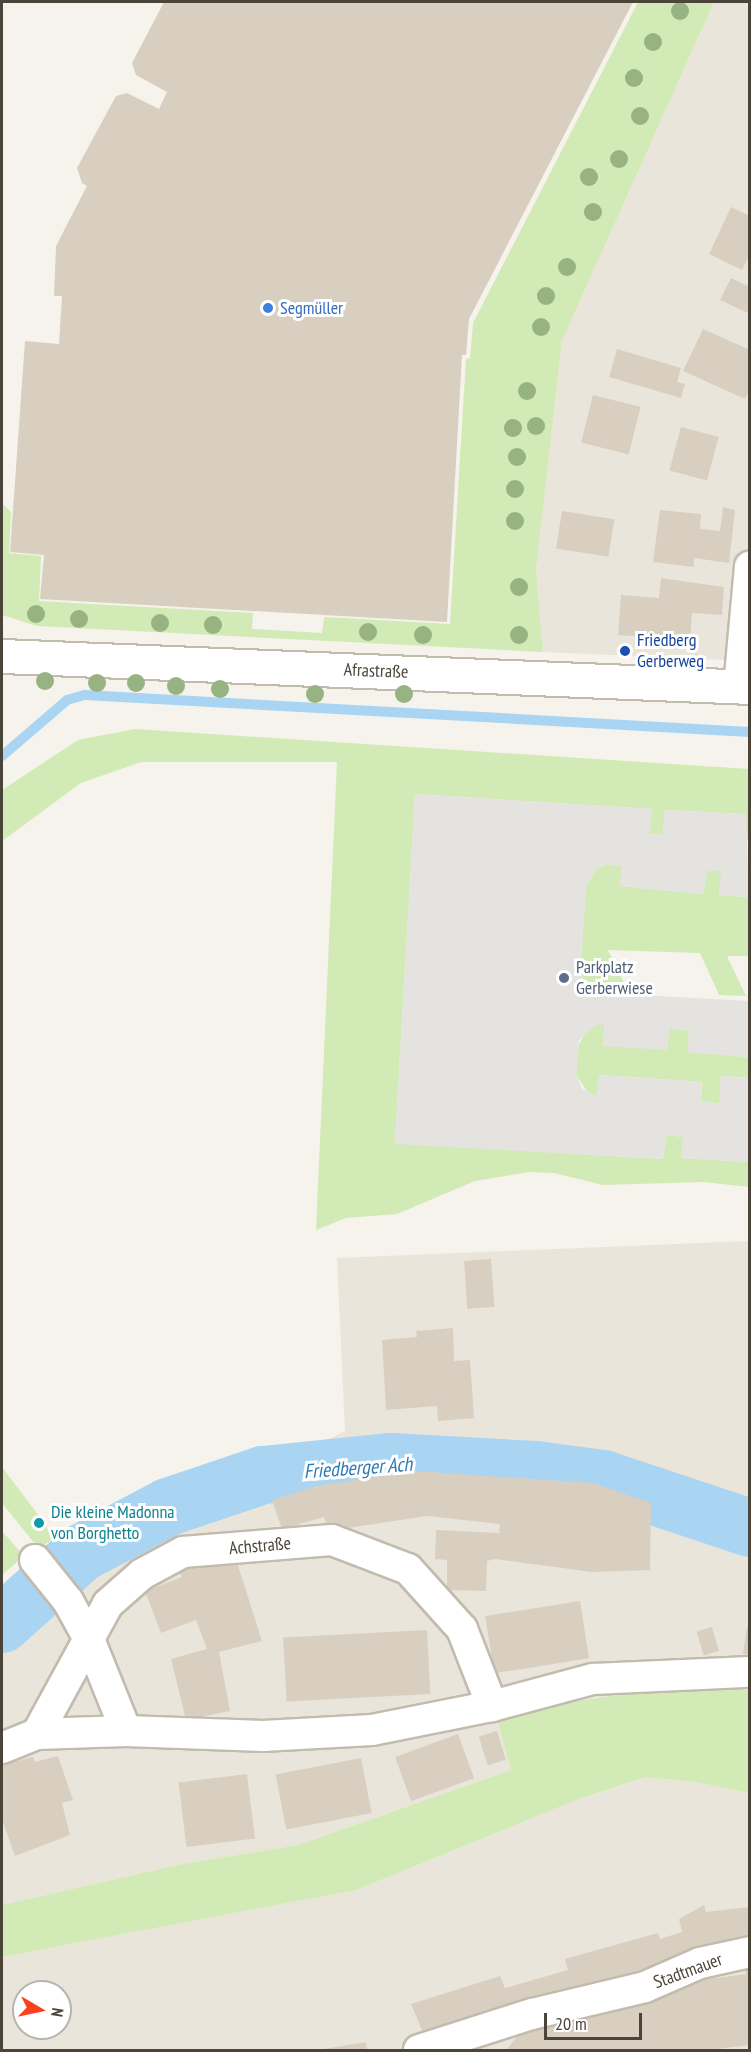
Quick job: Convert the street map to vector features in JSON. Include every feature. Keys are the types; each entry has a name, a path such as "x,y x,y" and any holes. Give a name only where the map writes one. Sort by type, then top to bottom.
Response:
{"street":[{"path":"744,687 750,566"},
{"name":"Afrastraße","path":"2,656 744,687"},
{"name":"Achstraße","path":"37,1734 108,1604 142,1574 183,1552 332,1540 408,1569 462,1629 492,1706"},
{"path":"38,1563 68,1602 89,1639 126,1731"},
{"path":"2,1748 37,1734 126,1731 313,1735 372,1730 492,1706 593,1679 750,1671"},
{"name":"Stadtmauer","path":"419,2050 495,2039 645,1987 700,1963 750,1952"}],"shaded area":[{"path":"714,2 749,2 749,661 543,652 536,570 562,341"},
{"path":"415,794 652,809 650,834 662,835 665,810 746,814 749,897 719,895 721,871 707,871 703,894 620,886 621,866 607,864 596,869 586,887 580,973 593,990 604,993 749,1001 749,1057 688,1052 689,1031 670,1028 667,1050 603,1046 604,1025 596,1025 579,1040 576,1075 582,1089 597,1096 599,1075 702,1082 701,1101 719,1104 721,1076 749,1078 749,1162 681,1158 683,1137 666,1135 663,1159 395,1144"},
{"path":"749,1241 749,1690 698,1683 497,1712 511,1770 298,1845 182,1864 2,1905 2,1633 74,1569 345,1431 337,1258"},
{"path":"647,1777 694,1782 749,1793 749,2050 2,2050 2,1957 356,1890 579,1799"}],"green space":[{"path":"638,2 714,2 562,341 536,570 543,652 37,626 2,615 2,503 11,512 9,553 41,556 39,601 253,613 252,629 322,633 324,617 450,624 466,359 470,358 473,323"},
{"path":"135,729 749,769 749,840 745,839 745,814 665,810 663,835 650,834 651,809 415,794 395,1143 663,1159 666,1135 683,1137 682,1158 749,1162 749,1187 703,1182 603,1185 554,1173 529,1172 475,1181 397,1214 346,1218 316,1230 337,762 141,762 81,783 2,841 2,790 78,740"},
{"path":"607,864 622,866 621,886 703,894 707,871 722,871 719,895 749,897 749,956 727,956 746,996 719,995 700,953 608,950 630,995 593,991 580,974 586,887 596,869"},
{"path":"596,1025 605,1025 603,1046 670,1028 689,1031 688,1052 749,1057 749,1078 721,1076 720,1104 701,1101 702,1082 600,1075 597,1096 589,1094 576,1075 577,1048 586,1031"},
{"path":"2,1467 55,1537 39,1549 2,1503"},
{"path":"2,1531 24,1556 2,1575"},
{"path":"698,1683 749,1690 749,1793 694,1782 646,1777 579,1799 356,1890 2,1957 2,1905 182,1864 298,1845 511,1770 496,1713"}],"building":[{"name":"Segmüller","path":"164,2 633,2 469,319 466,355 462,355 447,622 40,599 44,555 10,552 25,341 59,344 62,296 54,296 56,246 87,186 82,183 77,168 116,96 127,93 159,109 167,92 136,75 132,63"},
{"path":"731,207 750,216 750,254 742,270 709,254"},
{"path":"731,278 750,287 750,314 720,300"},
{"path":"703,329 750,350 750,389 745,399 683,371"},
{"path":"617,349 681,368 677,382 685,384 681,398 609,377"},
{"path":"593,395 641,407 629,454 581,443"},
{"path":"681,427 719,437 707,481 669,470"},
{"path":"723,507 735,510 729,563 694,558 694,567 653,562 660,510 701,514 700,529 720,531"},
{"path":"562,511 614,519 608,557 556,549"},
{"path":"661,578 724,587 722,615 692,613 690,640 618,635 621,595 659,598"},
{"path":"491,1259 494,1307 467,1309 464,1261"},
{"path":"453,1328 454,1361 470,1360 474,1418 438,1421 437,1406 386,1410 382,1340 417,1337 416,1331"},
{"path":"415,1471 593,1483 651,1503 650,1570 592,1572 495,1559 487,1561 486,1591 447,1590 447,1560 435,1559 436,1530 499,1533 500,1524 427,1516 328,1531 324,1517 282,1529 272,1500 316,1486"},
{"path":"235,1556 262,1641 219,1652 230,1711 186,1720 171,1659 207,1649 196,1620 161,1633 145,1591 182,1577 179,1571"},
{"path":"580,1601 589,1658 494,1673 485,1616"},
{"path":"712,1627 719,1651 704,1655 697,1631"},
{"path":"747,1627 750,1628 750,1655 743,1654"},
{"path":"427,1630 430,1694 287,1701 283,1638"},
{"path":"497,1731 506,1760 488,1765 479,1737"},
{"path":"458,1734 474,1778 411,1801 395,1757"},
{"path":"58,1756 73,1800 62,1803 70,1835 15,1856 2,1819 2,1765 33,1757 35,1762"},
{"path":"361,1758 372,1813 286,1830 276,1775"},
{"path":"247,1774 255,1839 186,1847 179,1782"},
{"path":"704,1905 706,1912 750,1907 750,1940 713,1942 716,1952 427,2042 411,2004 500,1976 505,1988 568,1970 565,1959 658,1933 660,1939 682,1932 679,1919"},
{"path":"750,1959 750,2045 708,2050 506,2050 531,2020 582,2007 656,1999 655,1986 746,1974 744,1960"},
{"path":"366,2042 367,2050 324,2050 324,2049"}],"waterway":[{"path":"2,756 67,700 85,695 750,732"},
{"name":"Friedberger Ach","path":"2,1624 81,1553 168,1507 263,1475 391,1462 535,1470 603,1479 750,1528"}],"place":[{"name":"Segmüller","path":"268,308"},
{"name":"Friedberg Gerberweg","path":"625,651"},
{"name":"Parkplatz Gerberwiese","path":"564,978"},
{"name":"Die kleine Madonna von Borghetto","path":"39,1523"}]}
